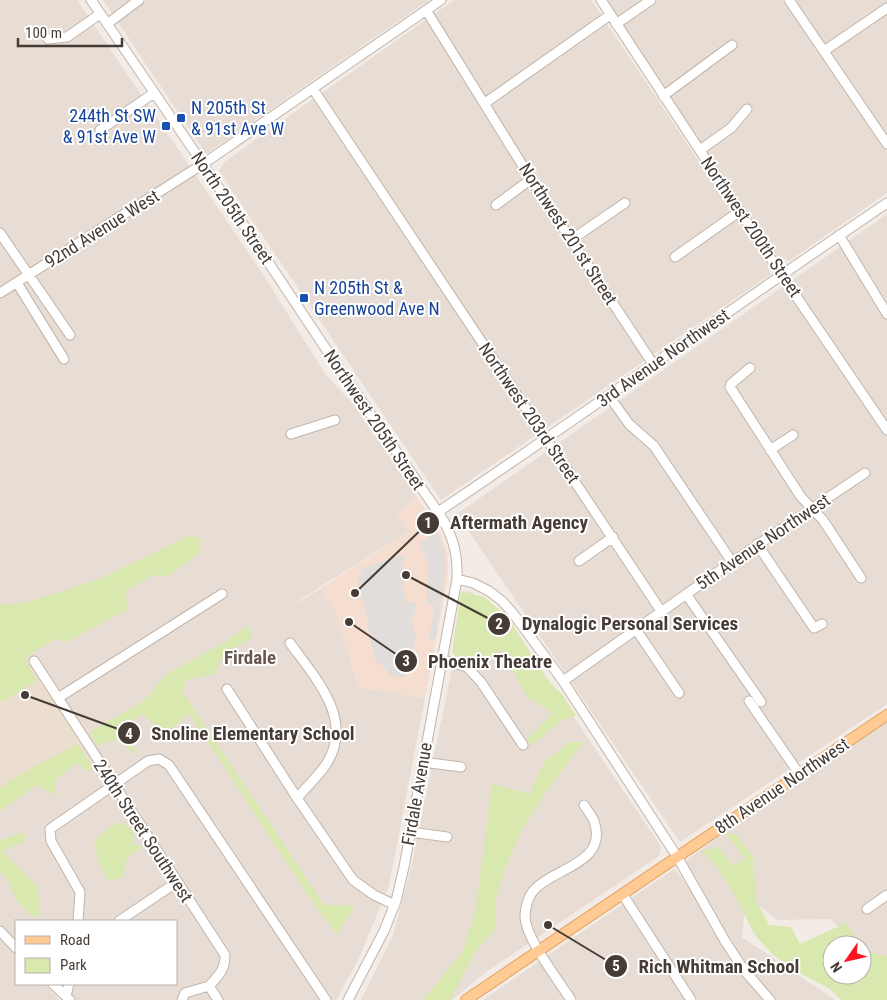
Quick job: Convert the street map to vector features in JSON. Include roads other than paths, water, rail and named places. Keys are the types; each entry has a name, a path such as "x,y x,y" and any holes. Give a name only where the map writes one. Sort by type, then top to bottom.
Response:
{"main road":[{"name":"8th Avenue Northwest","path":"466,1000 887,715"}],"street":[{"name":"North 205th Street","path":"91,0 322,343"},
{"path":"107,24 139,0"},
{"name":"92nd Avenue West","path":"0,293 203,164 441,0"},
{"name":"Northwest 200th Street","path":"601,0 781,274 887,430"},
{"path":"616,24 651,0"},
{"path":"790,0 887,144"},
{"path":"824,52 887,8"},
{"name":"Northwest 201st Street","path":"426,10 531,179 653,364"},
{"path":"48,39 67,38 100,14"},
{"path":"485,103 610,15"},
{"path":"663,96 732,45"},
{"name":"Northwest 203rd Street","path":"313,89 661,611"},
{"path":"100,130 154,93"},
{"path":"700,150 731,128 747,109"},
{"path":"496,205 531,179"},
{"name":"3rd Avenue Northwest","path":"438,512 609,396 781,274 887,202"},
{"path":"571,240 625,203"},
{"path":"675,257 740,211"},
{"path":"0,233 70,336"},
{"path":"839,235 887,314"},
{"path":"17,283 64,359"},
{"name":"Northwest 205th Street","path":"322,343 450,532 456,549 458,563 457,579"},
{"path":"750,368 730,387 801,497 824,520 861,578"},
{"path":"609,396 629,424 654,446 732,562"},
{"path":"291,434 335,420"},
{"path":"770,450 793,435"},
{"name":"5th Avenue Northwest","path":"563,681 637,631 661,611 758,544 865,473"},
{"path":"579,561 613,537"},
{"path":"758,544 814,628 822,624"},
{"path":"457,579 473,583 489,591 512,612 563,681 678,858 725,941 744,970 770,1000"},
{"name":"Firdale Avenue","path":"348,1000 384,931 395,905 457,579"},
{"path":"58,698 222,594"},
{"path":"686,594 761,702"},
{"path":"637,631 679,693"},
{"path":"290,643 325,692 333,708 337,730 333,748 326,765 297,798"},
{"path":"442,659 467,667 481,682 523,745"},
{"name":"240th Street Southwest","path":"34,662 113,786 225,954 225,964 220,974 209,986"},
{"path":"227,689 297,798 353,880 374,895 395,905"},
{"path":"749,701 800,775"},
{"path":"78,920 80,892 51,841 50,830 148,761 159,759 169,765 326,1000"},
{"path":"423,762 461,767"},
{"path":"571,1000 527,928 525,918 527,902 534,890 575,866 591,851 596,828 594,820 584,805"},
{"path":"410,832 447,838"},
{"path":"120,920 177,882"},
{"path":"623,895 691,1000"},
{"path":"867,909 887,895"},
{"path":"0,931 15,947"},
{"path":"54,985 68,998"},
{"path":"68,998 69,985"},
{"path":"182,1000 185,993 209,986 218,1000"}],"place":[{"name":"N 205th St & 91st Ave W","path":"181,118"},
{"name":"244th St SW & 91st Ave W","path":"166,126"},
{"name":"N 205th St & Greenwood Ave N","path":"304,298"},
{"name":"Dynalogic Personal Services","path":"406,575"},
{"name":"Aftermath Agency","path":"355,593"},
{"name":"Phoenix Theatre","path":"349,622"},
{"name":"Snoline Elementary School","path":"25,695"},
{"name":"Rich Whitman School","path":"548,925"}],"district":[{"name":"Firdale","path":"250,657"}]}
